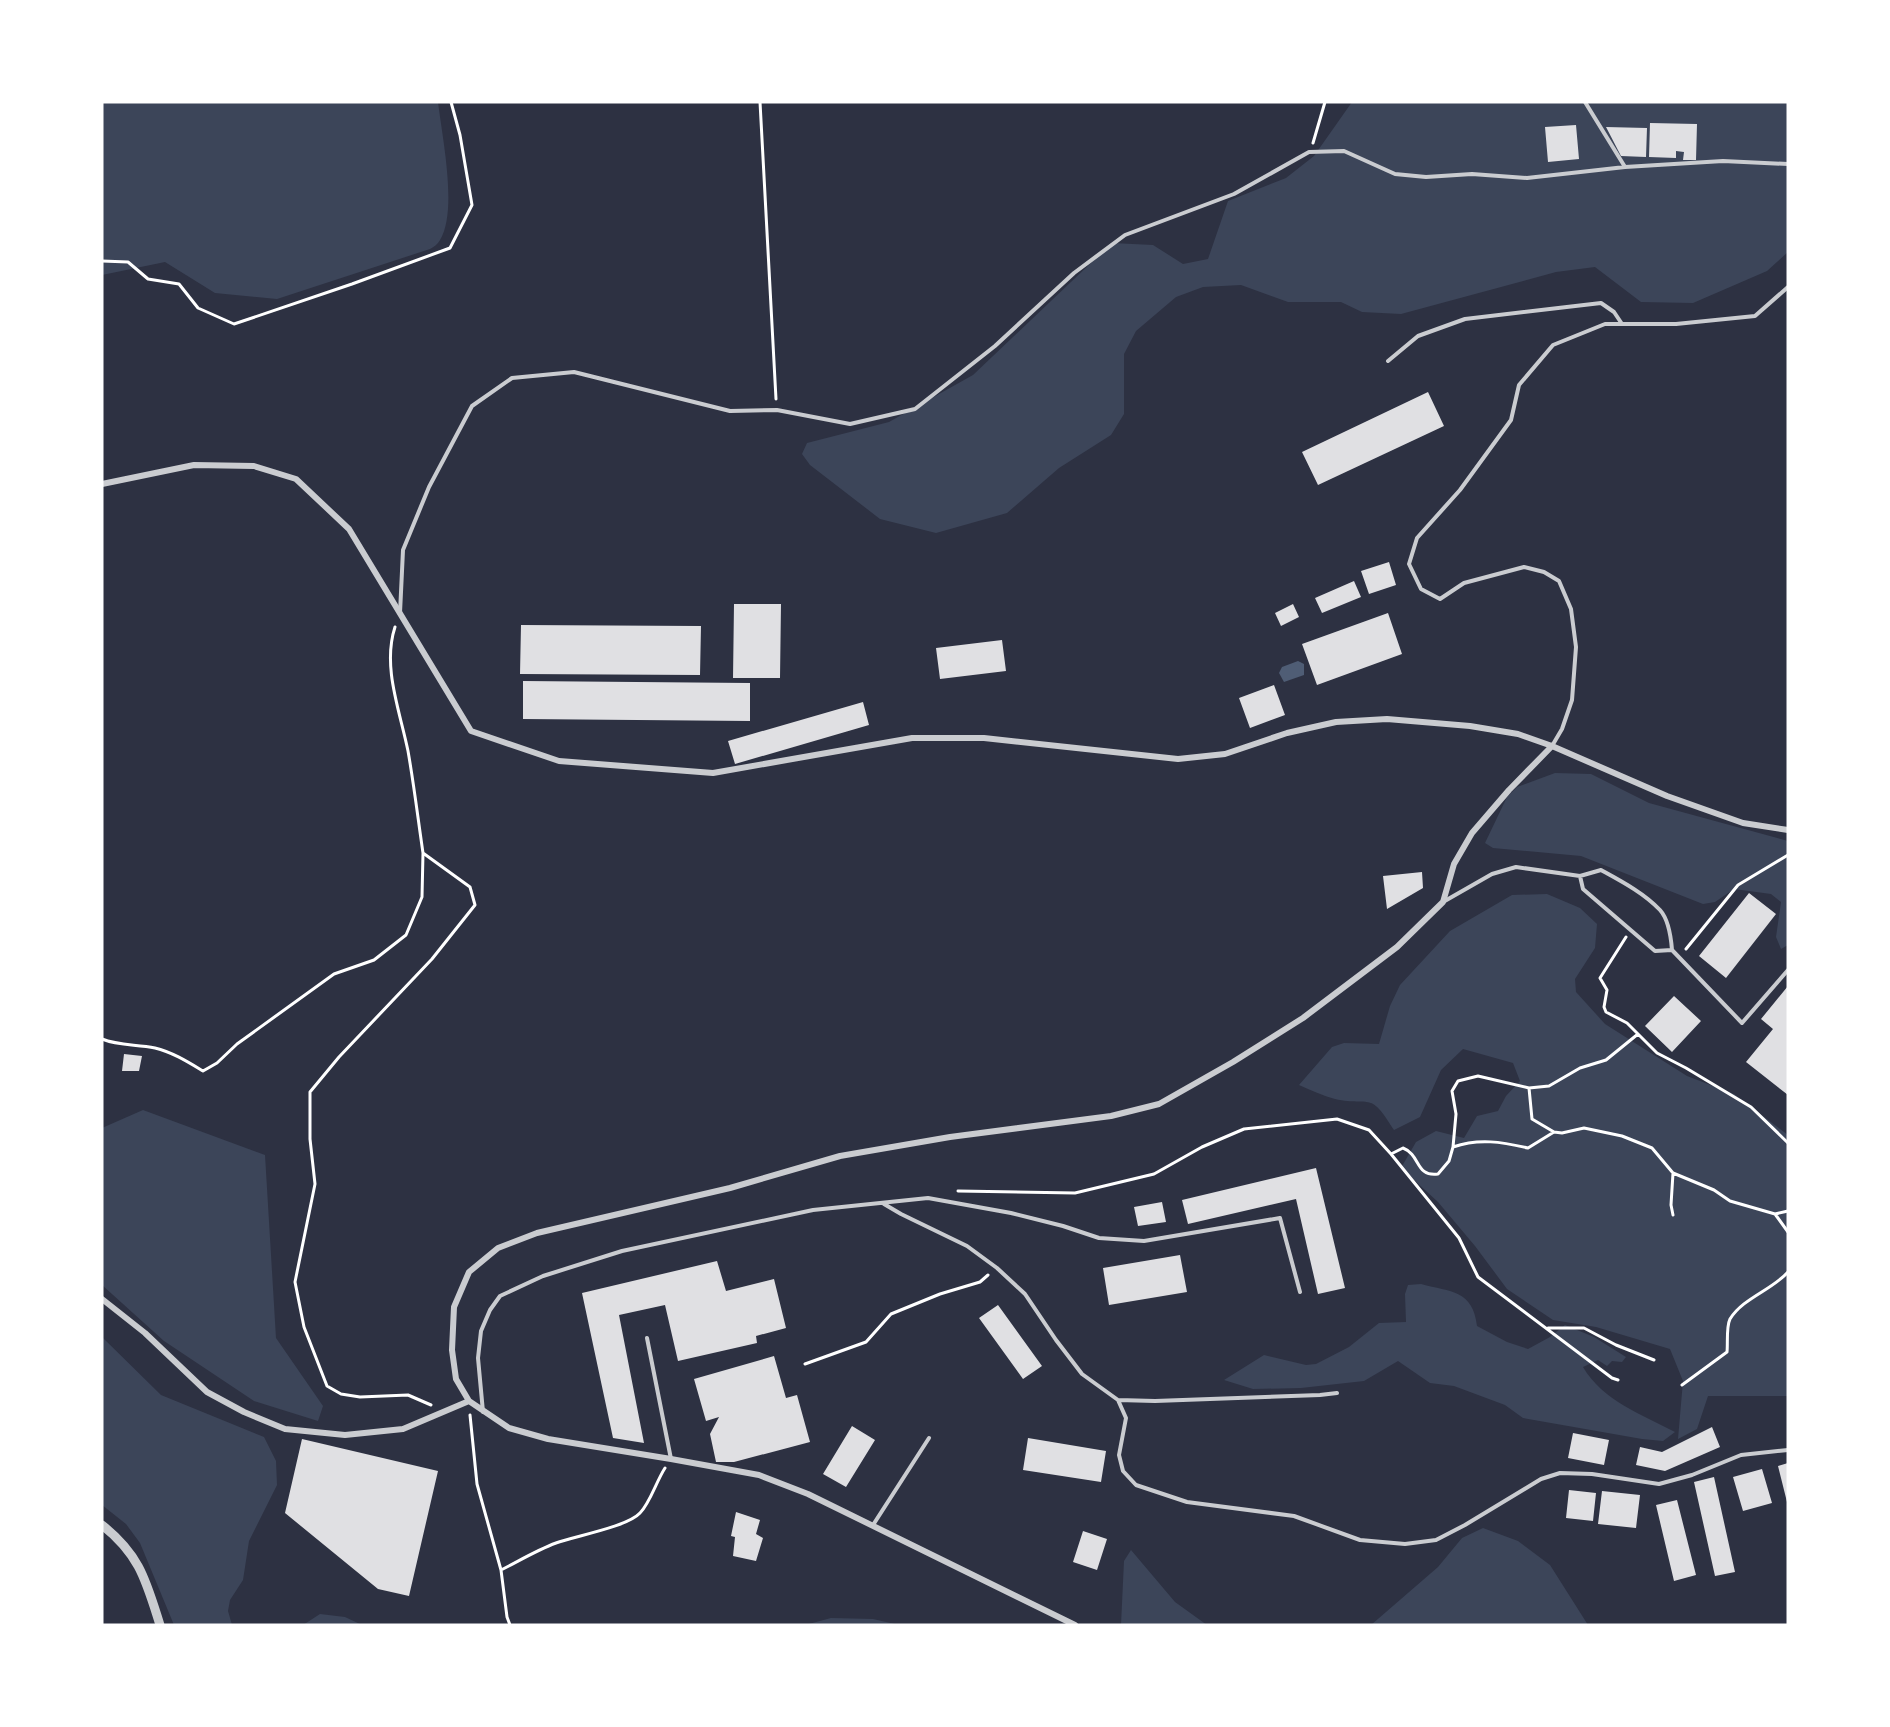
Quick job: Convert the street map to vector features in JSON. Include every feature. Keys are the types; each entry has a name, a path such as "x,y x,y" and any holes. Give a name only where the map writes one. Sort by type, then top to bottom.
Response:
{"street":[{"path":"102,484 194,465 254,466 296,479 349,529 471,731 559,761 713,773 912,738 984,738 1178,759 1225,754 1287,733 1336,722 1387,719 1482,728 1518,734 1552,746 1666,796 1743,824 1788,830"},
{"path":"1075,1625 808,1494 759,1475 548,1439 509,1428 469,1401 456,1379 452,1350 454,1307 469,1272 498,1248 537,1233 730,1188 840,1156 950,1137 1111,1116 1159,1104 1233,1062 1303,1018 1397,947 1443,902 1454,864 1472,833 1509,790 1552,746"},
{"path":"102,1299 145,1333 207,1392 244,1412 285,1429 345,1435 403,1429 469,1401"},
{"path":"102,1525 118,1538 143,1573 160,1625"}],"lane":[{"path":"1585,102 1625,167"},
{"path":"400,613 404,550 429,487 472,406 512,378 574,372 730,411 777,410 850,424 915,410 995,346 1074,273 1125,235 1234,194 1309,152 1344,151 1395,174 1426,177 1472,174 1527,178 1625,167 1723,161 1788,164"},
{"path":"1552,746 1562,729 1572,700 1576,646 1571,609 1559,581 1544,572 1524,567 1464,584 1440,599 1421,589 1409,564 1417,538 1460,490 1510,420 1519,385 1552,345 1605,324 1676,324 1755,316 1788,287"},
{"path":"1388,361 1418,336 1465,319 1601,303 1614,312 1623,324"},
{"path":"1443,902 1492,874 1516,867 1580,876 1601,870 1628,885 1661,911 1671,932 1672,950 1742,1023 1788,970"},
{"path":"1580,876 1583,889 1655,951 1672,950"},
{"path":"483,1412 478,1358 481,1331 490,1310 500,1296 543,1276 622,1251 813,1210 928,1198 1011,1213 1099,1238 1144,1241 1280,1218 1300,1292"},
{"path":"883,1203 968,1246 997,1268 1025,1294 1082,1374 1118,1400 1126,1418 1119,1455 1123,1471 1136,1485 1187,1502 1294,1516 1360,1540 1405,1544 1436,1540 1541,1479 1560,1473 1592,1474 1659,1484 1692,1475 1741,1455 1788,1450"},
{"path":"647,1338 671,1459"},
{"path":"1118,1400 1338,1393"},
{"path":"873,1525 929,1438"}],"path":[{"path":"102,261 128,262 148,279 179,285 198,308 234,324 450,248 472,205 460,135 451,102"},
{"path":"760,102 777,410"},
{"path":"1309,152 1325,102"},
{"path":"102,1039 113,1043 155,1048 182,1058 203,1071 217,1064 237,1044 334,974 374,960 406,935 422,897 423,853 408,751 393,686 390,643 400,613"},
{"path":"423,853 470,887 476,905 432,959 339,1057 310,1092 310,1139 315,1184 295,1282 304,1327 327,1386 342,1394 360,1397 408,1395 446,1411"},
{"path":"1680,958 1738,885 1788,855"},
{"path":"1631,930 1600,978 1607,990 1604,1006 1606,1012 1627,1023 1657,1053 1751,1107 1788,1143"},
{"path":"1391,1154 1403,1148 1411,1151 1422,1171 1429,1175 1438,1174 1449,1161 1453,1147 1456,1114 1452,1091 1458,1081 1478,1076 1529,1088 1549,1086 1580,1068 1606,1060 1638,1034"},
{"path":"1529,1088 1532,1119 1554,1131 1562,1133 1584,1128 1622,1136 1652,1148 1674,1173 1714,1190 1730,1201 1775,1214 1788,1211"},
{"path":"928,1198 950,1191 1075,1192 1154,1174 1202,1147 1244,1130 1337,1119 1369,1130 1391,1154 1459,1238 1478,1277 1612,1378 1618,1380"},
{"path":"1453,1147 1485,1140 1528,1148 1554,1131"},
{"path":"1673,1215 1671,1205 1674,1173"},
{"path":"1775,1214 1788,1232"},
{"path":"805,1365 866,1342 891,1314 940,1294 980,1282 997,1268"},
{"path":"1682,1385 1727,1352 1729,1321 1743,1305 1777,1283 1788,1272"},
{"path":"1546,1328 1584,1328 1616,1345 1654,1360"},
{"path":"469,1401 477,1484 501,1570 510,1625"},
{"path":"501,1570 555,1544 638,1515 648,1502 654,1486 671,1459"}],"shaded area":[{"path":"102,102 438,102 447,173 448,211 445,227 439,241 430,249 277,299 215,293 165,262 102,275"},
{"path":"1352,102 1788,102 1788,252 1767,271 1693,303 1641,302 1595,267 1556,272 1401,314 1362,312 1341,302 1288,302 1241,285 1203,287 1176,297 1136,331 1124,354 1124,414 1111,435 1059,468 1007,513 936,533 880,519 810,465 802,454 807,443 889,422 973,375 1112,243 1153,245 1183,264 1208,259 1228,201 1286,178 1314,156"},
{"path":"1298,661 1304,664 1304,675 1284,682 1279,673 1282,667"},
{"path":"1555,773 1591,774 1649,803 1788,841 1788,945 1781,949 1776,937 1781,902 1771,894 1734,889 1715,902 1703,904 1581,856 1493,848 1485,843 1507,797 1517,787"},
{"path":"1547,894 1580,908 1597,924 1595,948 1575,979 1576,992 1605,1024 1687,1076 1734,1094 1788,1135 1788,1396 1708,1396 1697,1429 1678,1439 1683,1381 1670,1349 1596,1327 1553,1320 1507,1289 1438,1202 1401,1168 1416,1142 1436,1131 1464,1138 1477,1116 1498,1111 1506,1096 1520,1081 1513,1063 1463,1049 1441,1070 1420,1117 1394,1130 1380,1109 1374,1105 1335,1099 1299,1085 1332,1047 1344,1043 1379,1044 1390,1006 1400,985 1450,931 1512,895"},
{"path":"143,1110 265,1155 276,1338 323,1406 318,1421 254,1401 164,1341 102,1285 102,1128"},
{"path":"1421,1284 1459,1294 1471,1305 1477,1326 1507,1342 1528,1349 1550,1337 1565,1325 1594,1337 1626,1357 1622,1362 1612,1361 1607,1366 1598,1360 1583,1367 1591,1379 1624,1406 1675,1432 1663,1441 1523,1418 1505,1405 1454,1386 1430,1383 1398,1361 1364,1381 1301,1388 1253,1389 1224,1380 1264,1355 1306,1365 1316,1364 1349,1347 1379,1323 1406,1322 1405,1294 1408,1285"},
{"path":"102,1337 161,1395 264,1437 276,1461 277,1485 249,1541 243,1580 230,1600 228,1611 232,1625 174,1625 140,1543 126,1524 102,1505"},
{"path":"1483,1528 1518,1541 1550,1565 1588,1625 1371,1625 1438,1567 1462,1538"},
{"path":"1131,1550 1175,1602 1207,1625 1121,1625 1124,1561"},
{"path":"320,1614 345,1617 362,1625 303,1625"},
{"path":"831,1618 873,1619 899,1625 805,1625"}],"building":[{"path":"1650,123 1697,124 1696,160 1683,160 1684,152 1676,151 1676,158 1649,157"},
{"path":"1576,125 1579,159 1548,162 1545,127"},
{"path":"1606,127 1647,128 1646,157 1621,156"},
{"path":"1428,392 1444,426 1318,485 1302,452"},
{"path":"1389,562 1396,585 1369,594 1361,571"},
{"path":"1354,581 1361,597 1322,613 1315,598"},
{"path":"734,604 781,604 780,678 733,678"},
{"path":"1293,604 1299,617 1281,626 1275,613"},
{"path":"1388,613 1402,654 1317,685 1302,644"},
{"path":"521,625 701,626 700,675 520,674"},
{"path":"1002,640 1006,671 940,679 936,648"},
{"path":"523,681 750,683 750,721 523,719"},
{"path":"1274,685 1285,715 1250,728 1239,698"},
{"path":"863,702 869,725 735,764 728,741"},
{"path":"1422,872 1423,888 1387,909 1383,876"},
{"path":"1749,893 1776,914 1726,978 1699,956"},
{"path":"1788,986 1788,1095 1746,1062 1773,1029 1761,1019"},
{"path":"1674,996 1701,1021 1672,1052 1645,1026"},
{"path":"124,1054 142,1056 139,1071 122,1071"},
{"path":"1316,1168 1345,1288 1318,1294 1296,1199 1188,1224 1182,1200"},
{"path":"1162,1202 1166,1222 1138,1226 1134,1207"},
{"path":"1180,1255 1187,1292 1109,1305 1103,1268"},
{"path":"717,1261 726,1291 774,1279 786,1328 756,1336 757,1343 678,1361 665,1305 619,1315 644,1443 613,1438 582,1293"},
{"path":"998,1305 1042,1366 1023,1379 979,1318"},
{"path":"774,1356 786,1398 797,1395 810,1442 734,1462 716,1462 710,1434 719,1417 706,1421 694,1379"},
{"path":"852,1426 875,1440 846,1487 823,1474"},
{"path":"1712,1427 1720,1447 1665,1471 1636,1465 1640,1447 1662,1452"},
{"path":"1573,1433 1609,1440 1604,1465 1568,1458"},
{"path":"1028,1438 1106,1451 1101,1482 1023,1470"},
{"path":"302,1439 438,1471 409,1596 378,1589 285,1513"},
{"path":"1788,1463 1788,1502 1787,1502 1778,1466"},
{"path":"1762,1469 1772,1503 1743,1511 1733,1477"},
{"path":"1714,1477 1735,1572 1715,1576 1694,1482"},
{"path":"1569,1490 1596,1493 1593,1521 1566,1518"},
{"path":"1602,1491 1640,1495 1636,1528 1598,1524"},
{"path":"1677,1500 1696,1575 1674,1581 1656,1505"},
{"path":"736,1512 760,1520 756,1534 763,1538 756,1561 733,1556 735,1537 731,1536"},
{"path":"1083,1531 1107,1539 1097,1570 1073,1562"}]}
